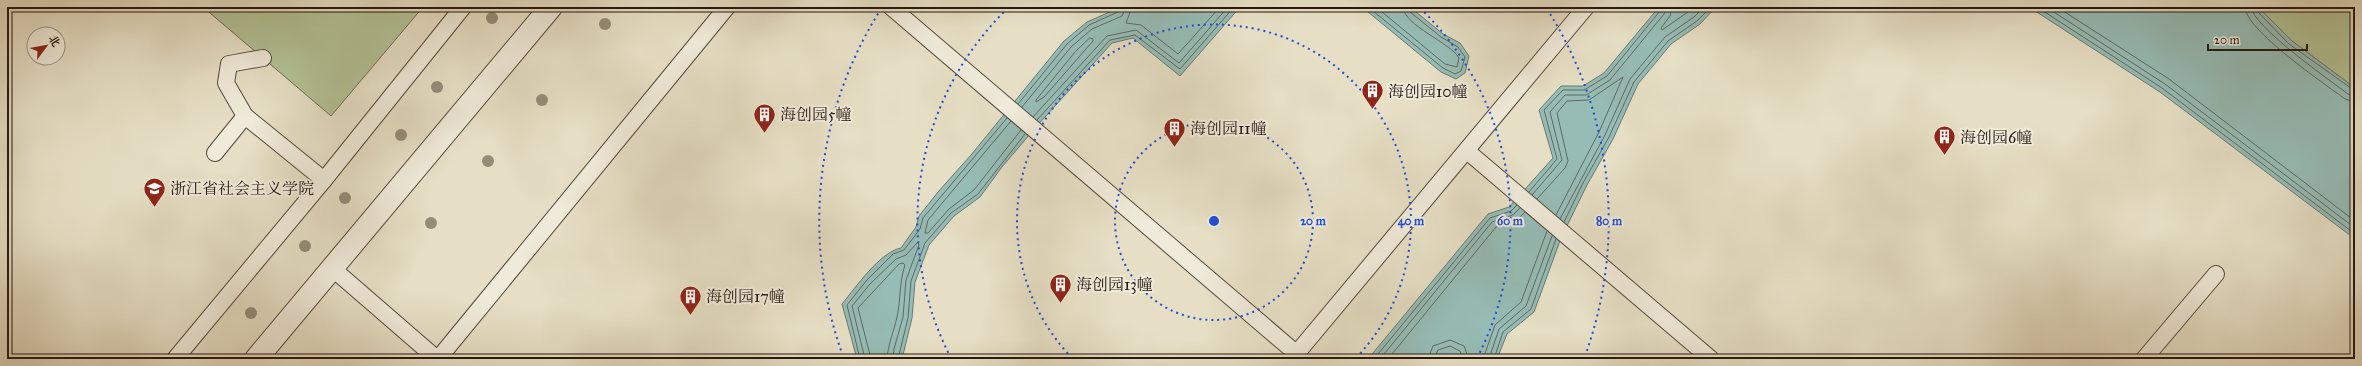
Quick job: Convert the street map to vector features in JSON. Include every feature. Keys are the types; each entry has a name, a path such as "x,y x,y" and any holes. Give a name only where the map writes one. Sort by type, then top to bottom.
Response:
{"street":[{"path":"256,359 551,7"}],"lane":[{"path":"175,359 324,180 463,7"},
{"path":"332,268 438,359 727,7"},
{"path":"891,7 1057,148 1294,357 1586,7"},
{"path":"263,58 229,64 226,83 246,116 324,180"},
{"path":"215,153 246,116"},
{"path":"1467,151 1492,174 1711,359"},
{"path":"2144,359 2216,274"}],"green space":[{"path":"203,7 423,7 331,116"},
{"path":"2258,7 2355,7 2355,88 2292,41"}],"water":[{"path":"1121,7 1240,7 1180,76 1133,38 1112,43 1036,127 1002,167 980,197 954,216 929,245 915,282 912,318 902,359 857,359 842,304 877,263 893,251 901,248 916,227 919,216 1064,41 1087,22"},
{"path":"1362,7 1410,7 1443,34 1460,43 1469,56 1465,73 1456,79 1441,72"},
{"path":"1659,7 1716,7 1700,24 1671,44 1638,84 1613,139 1587,185 1561,238 1534,312 1507,334 1497,359 1457,359 1449,355 1439,359 1368,359 1488,214 1509,207 1553,158 1539,110 1561,86 1583,86 1604,73"},
{"path":"2029,7 2258,7 2292,41 2355,88 2355,239 2160,92"}],"place":[{"name":"海创园10幢","path":"1373,110"},
{"name":"海创园5幢","path":"764,134"},
{"name":"海创园11幢","path":"1175,148"},
{"name":"海创园6幢","path":"1944,156"},
{"name":"浙江省社会主义学院","path":"155,208"},
{"name":"海创园13幢","path":"1061,304"},
{"name":"海创园17幢","path":"691,316"}]}
